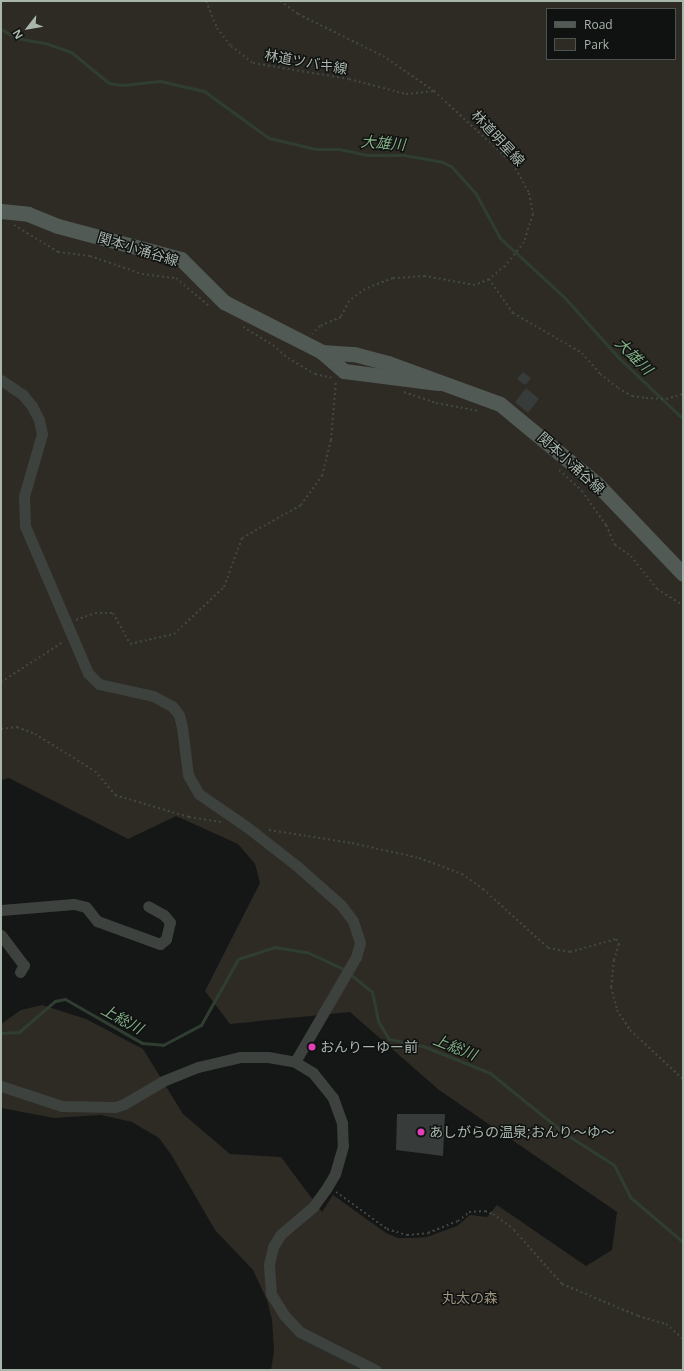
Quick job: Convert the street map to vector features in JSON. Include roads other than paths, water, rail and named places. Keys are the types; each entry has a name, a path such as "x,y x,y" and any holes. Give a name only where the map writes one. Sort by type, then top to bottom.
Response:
{"main road":[{"name":"関本小涌谷線","path":"1,211 28,214 58,226 180,259 224,302 322,352 336,365 353,374 438,383"},
{"name":"関本小涌谷線","path":"322,352 360,355 388,363 438,383 474,393 500,404 597,484 683,574"}],"street":[{"path":"1,380 23,395 32,406 39,420 42,434 24,496 25,526 71,637 88,673 99,684 153,696 172,706 180,715 188,775 194,788 199,794 247,827 297,866 341,905 353,921 360,943 356,957 295,1062"},
{"path":"1,910 74,904 86,908 97,921 160,944 166,939 170,922 164,915 148,906"},
{"path":"1,935 24,964 20,972"},
{"path":"1,1086 62,1106 115,1107 124,1104 164,1081 198,1067 240,1057 268,1056 295,1062 320,1080 333,1098 342,1123 343,1146 328,1186 313,1207 281,1234 273,1247 268,1265 271,1294 284,1315 300,1332 376,1370"}],"waterway":[{"name":"大雄川","path":"1,29 16,38 45,43 71,52 109,83 122,85 160,81 204,91 269,138 316,149 339,149 368,155 404,155 442,162 451,166 476,194 500,238 565,298 619,358 683,419"},
{"name":"上総川","path":"1,1033 19,1032 55,1001 65,999 142,1043 163,1045 201,1025 238,959 274,947 307,952 346,970"},
{"name":"上総川","path":"350,974 372,992 378,1021 389,1039 423,1046 490,1073 564,1133 614,1165 630,1197 683,1242"}],"place":[{"name":"おんりーゆー前","path":"312,1047"},
{"name":"あしがらの温泉;おんり〜ゆ〜","path":"421,1132"}],"park label":[{"name":"丸太の森","path":"470,1298"}]}
